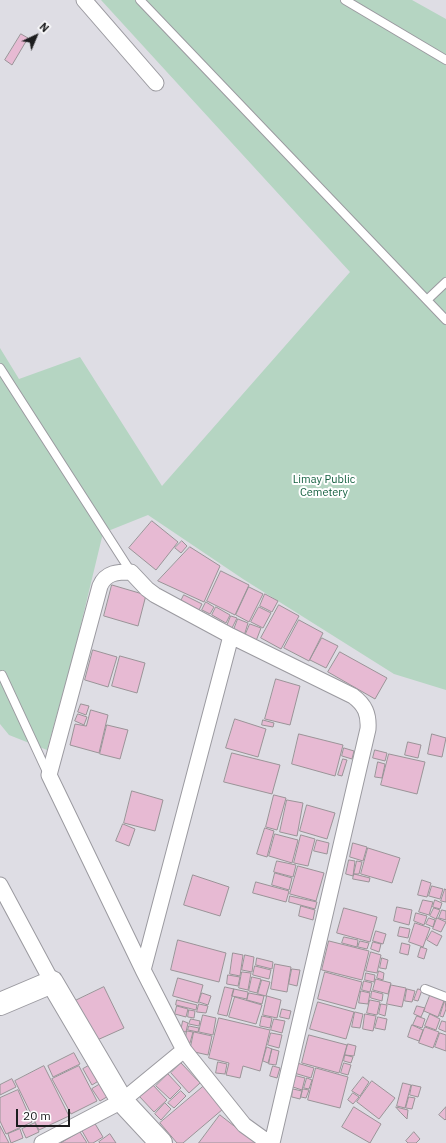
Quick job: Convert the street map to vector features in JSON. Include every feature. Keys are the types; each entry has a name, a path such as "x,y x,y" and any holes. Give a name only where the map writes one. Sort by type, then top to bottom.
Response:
{"street":[{"path":"84,0 156,83"},
{"path":"132,572 147,589 155,595 231,636 353,696 366,710 369,719 368,729 270,1143 244,1125 184,1050 143,970 49,775 102,580 112,573 132,572"},
{"path":"143,970 231,636"},
{"path":"0,885 52,982 122,1101 161,1143"},
{"path":"0,1004 52,982"},
{"path":"42,1143 122,1101 184,1050"}],"lane":[{"path":"140,0 446,320"},
{"path":"345,0 446,60"},
{"path":"427,300 446,282"},
{"path":"0,368 132,572"},
{"path":"2,676 49,775"},
{"path":"426,989 446,997"}],"green space":[{"name":"Limay Public Cemetery","path":"101,0 412,0 446,19 446,690 394,674 243,579 148,515 103,533 76,645 47,750 9,735 0,724 0,348 19,379 80,357 162,486 350,272"}],"building":[{"path":"21,34 28,38 12,65 5,60"},
{"path":"152,521 178,542 156,570 129,548"},
{"path":"182,541 187,546 181,553 175,548"},
{"path":"190,547 220,566 204,602 158,581"},
{"path":"221,571 249,585 235,615 207,601"},
{"path":"112,585 146,595 138,626 104,616"},
{"path":"249,587 263,594 249,622 236,615"},
{"path":"265,594 278,601 272,612 260,606"},
{"path":"184,595 202,604 198,612 180,603"},
{"path":"206,602 214,607 210,614 202,610"},
{"path":"279,605 299,616 281,649 261,638"},
{"path":"216,607 230,615 226,623 212,615"},
{"path":"259,607 271,613 263,628 251,622"},
{"path":"231,616 237,618 232,628 227,626"},
{"path":"238,619 248,623 244,636 233,632"},
{"path":"299,620 323,633 309,661 284,648"},
{"path":"250,624 261,628 256,641 245,636"},
{"path":"322,638 338,646 326,668 310,660"},
{"path":"93,650 117,657 108,687 85,680"},
{"path":"340,652 387,678 375,699 328,672"},
{"path":"120,656 145,663 137,693 112,686"},
{"path":"276,679 300,686 290,725 265,719"},
{"path":"81,704 89,706 86,715 78,712"},
{"path":"91,710 108,715 99,753 70,745 75,724 86,726"},
{"path":"78,714 87,717 84,725 75,721"},
{"path":"235,719 266,729 258,757 226,748"},
{"path":"263,720 274,723 273,727 262,725"},
{"path":"107,725 128,730 120,759 100,754"},
{"path":"299,734 343,745 335,776 292,764"},
{"path":"432,734 446,738 442,757 428,754"},
{"path":"408,742 421,745 418,758 405,755"},
{"path":"344,748 354,751 352,759 342,756"},
{"path":"375,750 387,753 385,761 373,758"},
{"path":"232,753 280,765 272,794 224,782"},
{"path":"389,754 425,762 417,794 381,785"},
{"path":"343,759 347,760 342,776 338,775"},
{"path":"378,762 385,764 382,778 375,777"},
{"path":"132,791 163,800 155,831 124,823"},
{"path":"274,795 286,798 277,830 266,827"},
{"path":"287,800 303,803 297,836 280,832"},
{"path":"307,805 335,813 327,839 300,831"},
{"path":"123,824 135,829 129,846 116,841"},
{"path":"265,828 274,831 267,857 257,854"},
{"path":"275,834 298,840 292,863 269,856"},
{"path":"301,835 315,839 308,866 294,863"},
{"path":"317,840 329,843 327,854 314,851"},
{"path":"353,843 367,847 363,861 350,857"},
{"path":"368,848 400,858 392,883 361,874"},
{"path":"349,860 355,861 353,876 346,874"},
{"path":"277,861 296,865 293,877 274,872"},
{"path":"357,861 362,862 359,874 354,874"},
{"path":"298,866 324,873 316,901 290,894"},
{"path":"275,873 292,878 289,890 272,885"},
{"path":"354,874 370,878 369,882 353,879"},
{"path":"193,875 229,887 220,916 184,905"},
{"path":"422,880 431,883 427,897 418,895"},
{"path":"256,882 289,891 286,902 253,893"},
{"path":"432,886 443,889 440,899 429,896"},
{"path":"445,889 446,890 446,902 441,901"},
{"path":"290,896 317,902 315,909 289,902"},
{"path":"423,900 433,902 429,915 419,912"},
{"path":"435,900 442,903 440,909 433,907"},
{"path":"301,906 315,910 313,920 299,916"},
{"path":"397,907 412,910 409,925 394,921"},
{"path":"344,908 377,917 370,942 337,933"},
{"path":"434,908 440,910 436,919 430,916"},
{"path":"442,910 446,911 446,920 439,918"},
{"path":"416,913 427,916 424,925 414,921"},
{"path":"429,918 435,920 433,927 426,924"},
{"path":"437,918 446,922 441,932 433,929"},
{"path":"415,923 430,928 423,947 409,942"},
{"path":"400,927 410,929 408,938 398,936"},
{"path":"376,931 386,934 383,944 373,941"},
{"path":"432,931 442,936 437,946 427,940"},
{"path":"344,937 358,940 357,947 342,943"},
{"path":"178,940 226,953 219,982 171,970"},
{"path":"329,941 369,951 362,980 322,970"},
{"path":"360,941 369,943 367,949 358,947"},
{"path":"373,942 381,944 379,952 371,949"},
{"path":"402,943 410,945 408,955 400,953"},
{"path":"421,947 427,949 424,959 418,957"},
{"path":"371,952 381,955 377,973 366,971"},
{"path":"233,953 243,955 240,976 230,974"},
{"path":"245,955 254,957 252,972 242,970"},
{"path":"257,958 273,962 272,969 256,965"},
{"path":"382,958 388,960 386,969 380,968"},
{"path":"275,964 291,967 287,992 271,989"},
{"path":"255,966 271,970 269,979 253,975"},
{"path":"292,969 300,970 297,986 289,984"},
{"path":"379,971 384,973 383,980 377,978"},
{"path":"242,972 251,973 248,990 239,988"},
{"path":"325,972 362,982 355,1009 318,999"},
{"path":"366,973 375,975 374,982 365,980"},
{"path":"228,975 240,977 238,986 227,984"},
{"path":"252,977 261,979 257,993 249,991"},
{"path":"178,978 203,985 198,1003 173,996"},
{"path":"376,979 391,983 388,994 373,990"},
{"path":"262,980 270,982 266,996 258,994"},
{"path":"364,981 372,983 370,992 362,990"},
{"path":"391,985 406,988 402,1007 387,1004"},
{"path":"104,987 124,1028 95,1041 75,1001"},
{"path":"225,987 234,989 227,1016 218,1014"},
{"path":"234,989 248,992 247,999 232,996"},
{"path":"407,989 415,991 412,1002 405,1001"},
{"path":"418,989 422,990 418,1001 414,1000"},
{"path":"361,991 370,993 368,1004 359,1003"},
{"path":"372,991 383,994 382,1001 371,998"},
{"path":"202,993 211,996 208,1005 199,1002"},
{"path":"249,993 264,996 262,1004 247,1000"},
{"path":"431,993 445,998 438,1017 424,1011"},
{"path":"267,996 281,1000 277,1018 263,1015"},
{"path":"235,997 262,1005 256,1024 229,1017"},
{"path":"177,1000 197,1005 196,1010 176,1005"},
{"path":"370,1000 380,1002 377,1015 367,1013"},
{"path":"445,1000 446,1009 443,1017 440,1016"},
{"path":"318,1002 354,1012 346,1039 310,1029"},
{"path":"199,1004 208,1006 206,1013 197,1012"},
{"path":"381,1004 387,1005 385,1016 379,1014"},
{"path":"177,1006 188,1009 186,1017 175,1014"},
{"path":"417,1006 425,1008 421,1017 414,1014"},
{"path":"282,1009 291,1011 289,1019 280,1017"},
{"path":"189,1010 195,1011 194,1018 188,1017"},
{"path":"355,1012 363,1014 360,1028 352,1027"},
{"path":"365,1014 376,1016 373,1031 363,1029"},
{"path":"430,1014 440,1019 436,1030 425,1026"},
{"path":"203,1015 216,1018 213,1035 199,1032"},
{"path":"262,1016 272,1018 270,1028 260,1026"},
{"path":"417,1016 425,1019 422,1028 413,1025"},
{"path":"378,1017 387,1019 385,1030 375,1028"},
{"path":"219,1018 270,1030 260,1071 243,1066 240,1078 226,1075 229,1063 209,1058"},
{"path":"191,1019 200,1021 199,1026 189,1024"},
{"path":"274,1019 285,1021 282,1033 271,1030"},
{"path":"183,1021 188,1023 186,1032 181,1031"},
{"path":"442,1021 446,1022 446,1032 439,1029"},
{"path":"412,1025 423,1030 419,1041 408,1037"},
{"path":"189,1026 199,1028 198,1032 188,1030"},
{"path":"425,1027 439,1032 433,1048 419,1043"},
{"path":"187,1031 193,1032 190,1043 185,1042"},
{"path":"194,1032 212,1036 208,1055 190,1051"},
{"path":"271,1033 282,1035 279,1048 268,1045"},
{"path":"440,1033 446,1035 446,1051 435,1047"},
{"path":"309,1035 347,1045 339,1073 302,1063"},
{"path":"348,1044 356,1046 354,1056 345,1055"},
{"path":"267,1047 272,1049 268,1063 263,1061"},
{"path":"272,1049 279,1051 276,1065 269,1064"},
{"path":"74,1053 80,1064 53,1077 48,1066"},
{"path":"345,1055 353,1057 351,1063 344,1061"},
{"path":"218,1062 227,1064 225,1074 216,1073"},
{"path":"181,1063 200,1083 189,1093 171,1073"},
{"path":"297,1063 314,1068 311,1078 294,1073"},
{"path":"344,1063 351,1065 348,1075 341,1073"},
{"path":"92,1064 100,1080 92,1085 83,1069"},
{"path":"44,1066 69,1116 39,1130 15,1081"},
{"path":"79,1066 97,1101 71,1114 52,1079"},
{"path":"273,1066 280,1068 277,1078 270,1076"},
{"path":"316,1068 348,1077 340,1108 308,1100"},
{"path":"168,1074 181,1088 170,1099 156,1086"},
{"path":"293,1075 305,1078 302,1090 290,1086"},
{"path":"363,1077 369,1082 360,1096 352,1091"},
{"path":"307,1078 312,1080 309,1089 304,1088"},
{"path":"12,1079 16,1087 0,1095 0,1085"},
{"path":"372,1081 395,1098 379,1119 357,1102"},
{"path":"102,1083 110,1095 100,1101 92,1089"},
{"path":"403,1083 411,1085 405,1108 397,1106"},
{"path":"152,1084 167,1100 154,1112 139,1096"},
{"path":"412,1085 421,1087 418,1097 410,1095"},
{"path":"204,1086 223,1109 183,1143 177,1143 160,1123"},
{"path":"293,1089 302,1091 300,1099 292,1097"},
{"path":"303,1089 309,1090 306,1098 301,1097"},
{"path":"18,1090 32,1122 6,1134 0,1121 0,1098"},
{"path":"181,1091 186,1096 174,1108 168,1103"},
{"path":"353,1093 359,1097 353,1104 348,1100"},
{"path":"409,1097 415,1098 412,1109 406,1108"},
{"path":"165,1103 171,1109 161,1120 155,1114"},
{"path":"354,1107 381,1124 370,1143 342,1127"},
{"path":"396,1107 408,1110 407,1119 401,1113"},
{"path":"446,1107 446,1119 445,1120 439,1115"},
{"path":"220,1115 256,1143 199,1143"},
{"path":"94,1122 103,1137 93,1143 89,1143 81,1129"},
{"path":"35,1123 39,1132 26,1138 22,1129"},
{"path":"0,1126 9,1143 0,1143"},
{"path":"20,1129 23,1138 11,1143 8,1134"},
{"path":"80,1132 87,1143 61,1143"},
{"path":"414,1132 420,1139 416,1143 408,1143 406,1141"},
{"path":"110,1134 116,1143 99,1142"}]}
